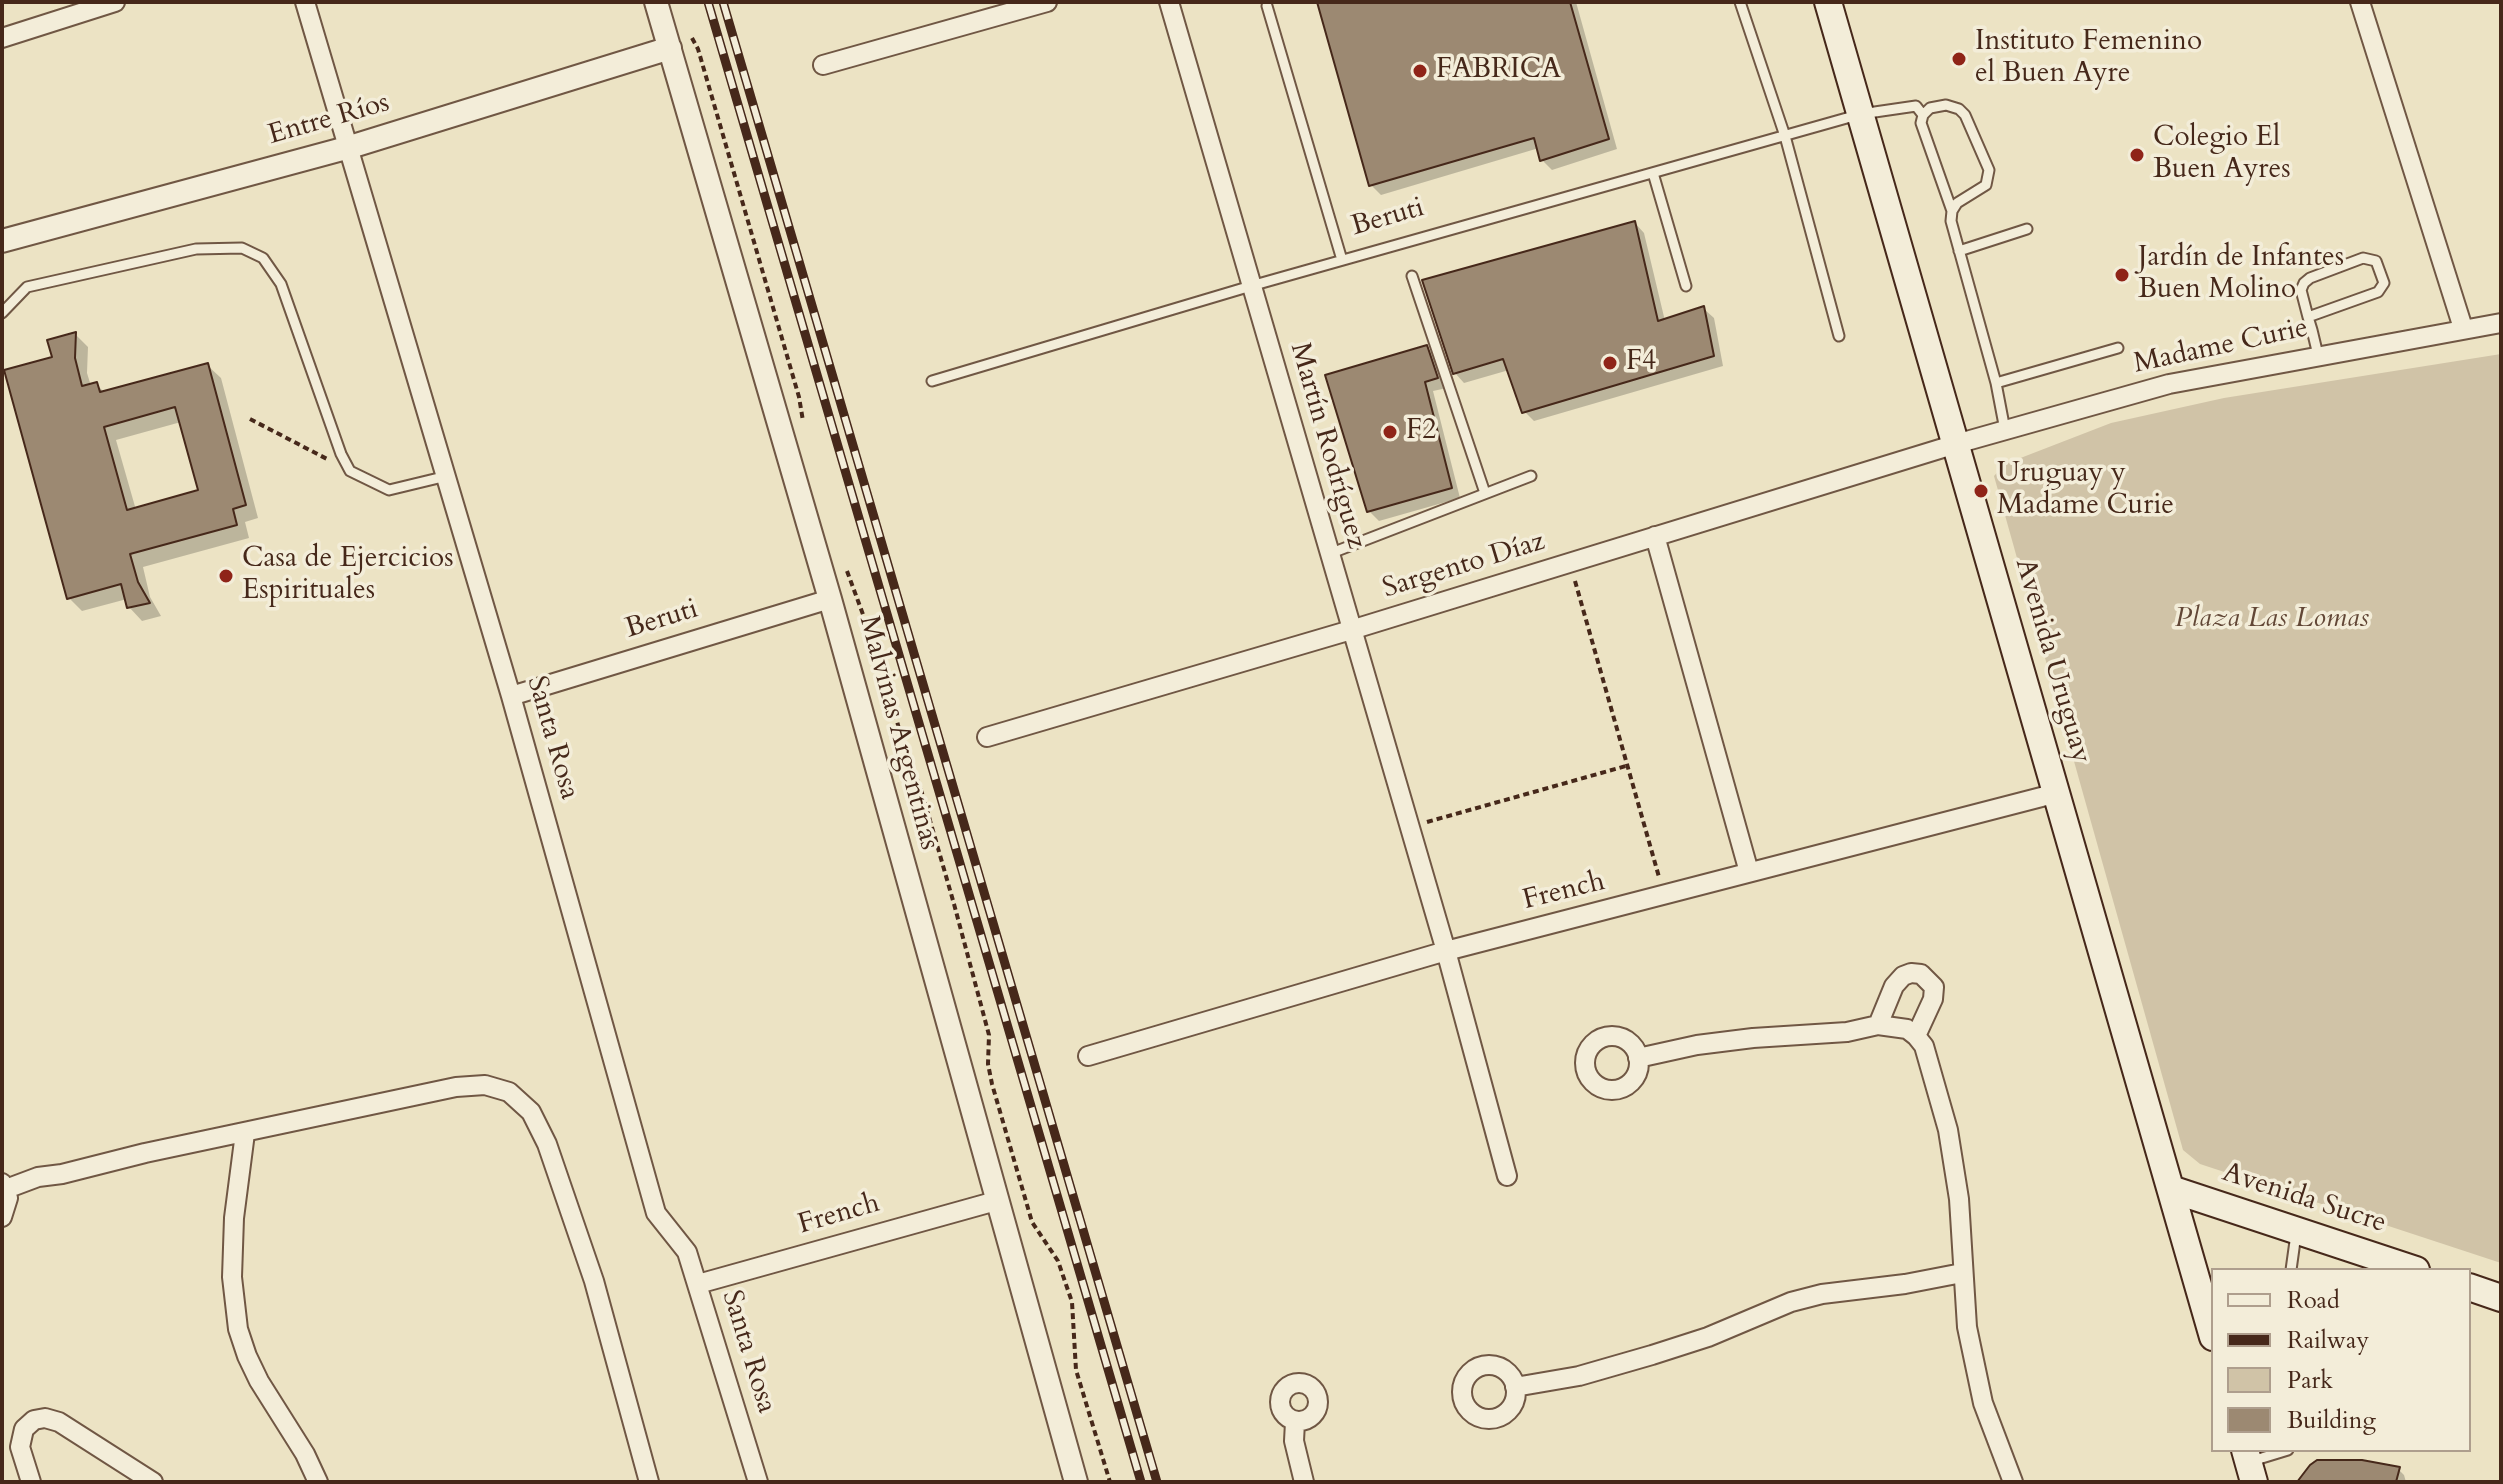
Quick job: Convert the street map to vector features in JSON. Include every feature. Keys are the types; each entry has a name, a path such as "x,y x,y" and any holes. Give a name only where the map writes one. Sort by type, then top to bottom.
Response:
{"main road":[{"name":"Avenida Uruguay","path":"1828,2 2211,1330"},
{"name":"Avenida Sucre","path":"2171,1189 2410,1268"},
{"path":"2471,1288 2501,1298"}],"street":[{"path":"2,38 115,2"},
{"name":"Santa Rosa","path":"305,2 511,696 656,1213 687,1252 758,1482"},
{"name":"Malvinas Argentinas","path":"656,2 830,599 1075,1482"},
{"path":"823,65 1047,2"},
{"name":"Martín Rodríguez","path":"1169,2 1446,951 1507,1176"},
{"path":"2364,3 2463,328"},
{"name":"Entre Ríos","path":"2,241 350,147 670,48"},
{"name":"Madame Curie","path":"1956,444 2169,384 2501,323"},
{"name":"Sargento Díaz","path":"987,737 1351,630 1956,444"},
{"path":"1655,536 1749,872"},
{"name":"Beruti","path":"511,696 830,599"},
{"name":"French","path":"1088,1056 1446,951 2057,793"},
{"path":"1878,1025 1894,986 1903,976 1921,974 1934,987 1933,999 1916,1036"},
{"path":"1638,1058 1697,1045 1847,1032 1878,1025 1907,1029 1916,1036 1924,1046 1948,1130 1959,1199 1967,1327 1983,1403 2013,1482"},
{"path":"2,1217 7,1207 4,1186 38,1177 456,1087 485,1085 509,1092 531,1112 547,1144 594,1281 649,1482"},
{"path":"245,1133 234,1218 232,1277 238,1329 259,1381 305,1454 318,1482"},
{"name":"French","path":"698,1284 996,1201"},
{"path":"1515,1387 1579,1376 1652,1355 1708,1337 1791,1302 1822,1294 1905,1284 1962,1273"},
{"path":"31,1482 20,1447 24,1429 34,1420 45,1418 59,1422 153,1482"},
{"path":"1295,1422 1294,1441 1304,1482"}],"lane":[{"path":"1740,2 1785,136 1839,336"},
{"path":"1267,6 1342,260"},
{"path":"1952,211 1957,203 1986,185 1989,170 1965,115 1959,109 1946,105 1930,108 1923,115 1921,123 1952,211 1951,221 1996,383 2005,430"},
{"name":"Beruti","path":"932,381 1251,286 1861,114 1916,106 1923,115"},
{"path":"1653,173 1686,286"},
{"path":"1959,251 2027,229"},
{"path":"2,313 27,287 196,249 242,248 263,258 281,284 341,454 350,471 389,490 447,476"},
{"path":"2308,317 2378,292 2384,283 2376,261 2363,258 2310,278 2301,290 2308,317 2318,355"},
{"path":"1412,276 1485,493"},
{"path":"1996,383 2118,348"},
{"path":"1329,554 1531,476"},
{"path":"2291,1268 2297,1230"},
{"path":"2249,1464 2282,1452"}],"path":[{"path":"691,37 698,49 799,397 804,425"},
{"path":"250,419 350,471"},
{"path":"842,557 886,677 899,729 923,796 954,904 989,1035 988,1064 992,1084 1032,1222 1058,1261 1072,1302 1076,1370 1110,1482"},
{"path":"1570,563 1664,895"},
{"path":"1409,827 1627,765"}],"green space":[{"name":"Plaza Las Lomas","path":"2501,354 2501,1263 2200,1164 2183,1150 1994,476 2005,464 2111,423 2224,398"}],"building":[{"name":"FABRICA","path":"1317,2 1570,2 1609,139 1540,161 1534,138 1369,186"},
{"path":"1635,221 1658,321 1704,306 1714,356 1522,413 1503,359 1453,374 1422,280"},
{"path":"76,332 75,358 82,386 97,382 100,392 208,363 246,505 233,509 237,525 130,554 138,582 150,603 127,608 121,584 67,599 4,370 52,357 47,340","holes":["175,407 198,490 127,510 104,427"]},
{"name":"F2","path":"1427,345 1438,378 1425,382 1452,488 1367,512 1325,375"},
{"path":"2317,1460 2362,1460 2400,1467 2396,1482 2297,1482"}],"railway":[{"path":"708,2 1141,1482"},
{"path":"723,2 1157,1482"}],"place":[{"name":"Instituto Femenino el Buen Ayre","path":"1959,59"},
{"name":"FABRICA","path":"1420,71"},
{"name":"Colegio El Buen Ayres","path":"2137,155"},
{"name":"Jardín de Infantes Buen Molino","path":"2122,275"},
{"name":"F4","path":"1610,363"},
{"name":"F2","path":"1390,432"},
{"name":"Uruguay y Madame Curie","path":"1981,491"},
{"name":"Casa de Ejercicios Espirituales","path":"226,576"}]}
